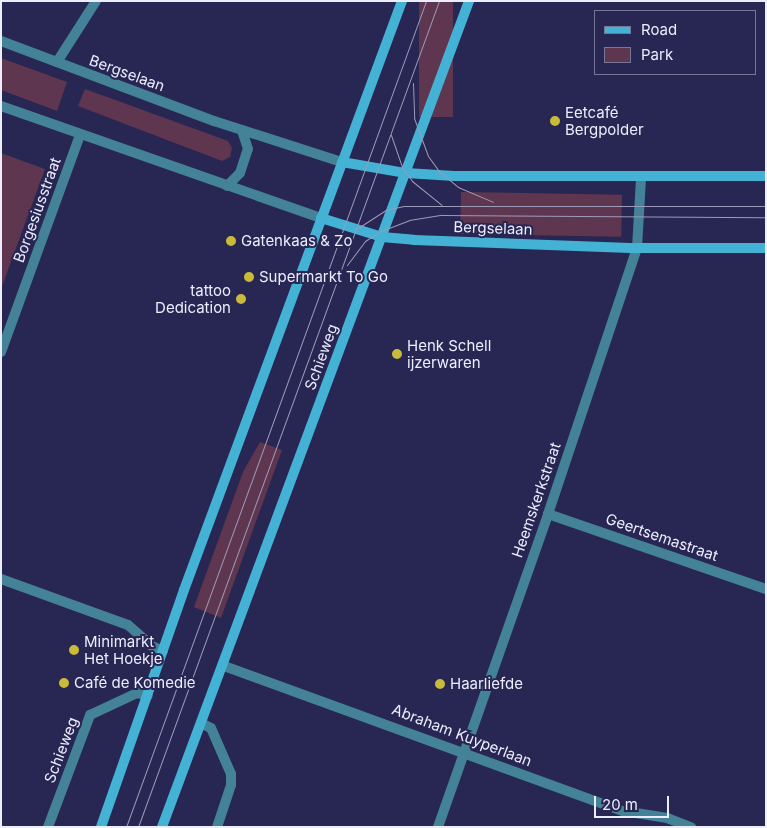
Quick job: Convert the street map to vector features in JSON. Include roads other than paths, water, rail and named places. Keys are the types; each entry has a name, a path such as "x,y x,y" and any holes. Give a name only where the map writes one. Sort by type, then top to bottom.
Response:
{"main road":[{"path":"101,827 163,651 402,1"},
{"name":"Schieweg","path":"162,827 224,666 469,1"},
{"name":"Bergselaan","path":"342,162 406,173 641,178 766,176"},
{"name":"Bergselaan","path":"321,218 382,237 637,248 766,248"}],"street":[{"path":"57,62 96,1"},
{"name":"Bergselaan","path":"1,41 242,130 342,162"},
{"name":"Bergselaan","path":"1,106 321,218"},
{"path":"227,186 240,173 248,150 242,130"},
{"name":"Borgesiusstraat","path":"1,352 80,134"},
{"name":"Heemskerkstraat","path":"438,827 548,514 637,248 641,178"},
{"name":"Geertsemastraat","path":"548,514 766,589"},
{"path":"1,579 128,625 152,646 163,651"},
{"name":"Abraham Kuyperlaan","path":"224,666 406,730 463,754 623,811 667,818 691,827"},
{"name":"Schieweg","path":"48,827 90,715 137,693 148,696"},
{"path":"201,723 211,728 231,774 231,785 216,827"}],"tram line":[{"path":"126,827 426,1"},
{"path":"138,827 439,1"},
{"path":"413,83 414,118 428,156 439,171 458,187 493,202"},
{"path":"391,135 402,167 412,181 442,205"},
{"path":"358,228 386,210 404,206 766,206"},
{"path":"347,265 365,241 381,231 409,220 442,215 766,217"}],"place":[{"name":"Eetcafé Bergpolder","path":"555,121"},
{"name":"Gatenkaas & Zo","path":"231,241"},
{"name":"Supermarkt To Go","path":"249,277"},
{"name":"tattoo Dedication","path":"241,299"},
{"name":"Henk Schell ijzerwaren","path":"397,354"},
{"name":"Minimarkt Het Hoekje","path":"74,650"},
{"name":"Café de Komedie","path":"64,683"},
{"name":"Haarliefde","path":"440,684"}]}
